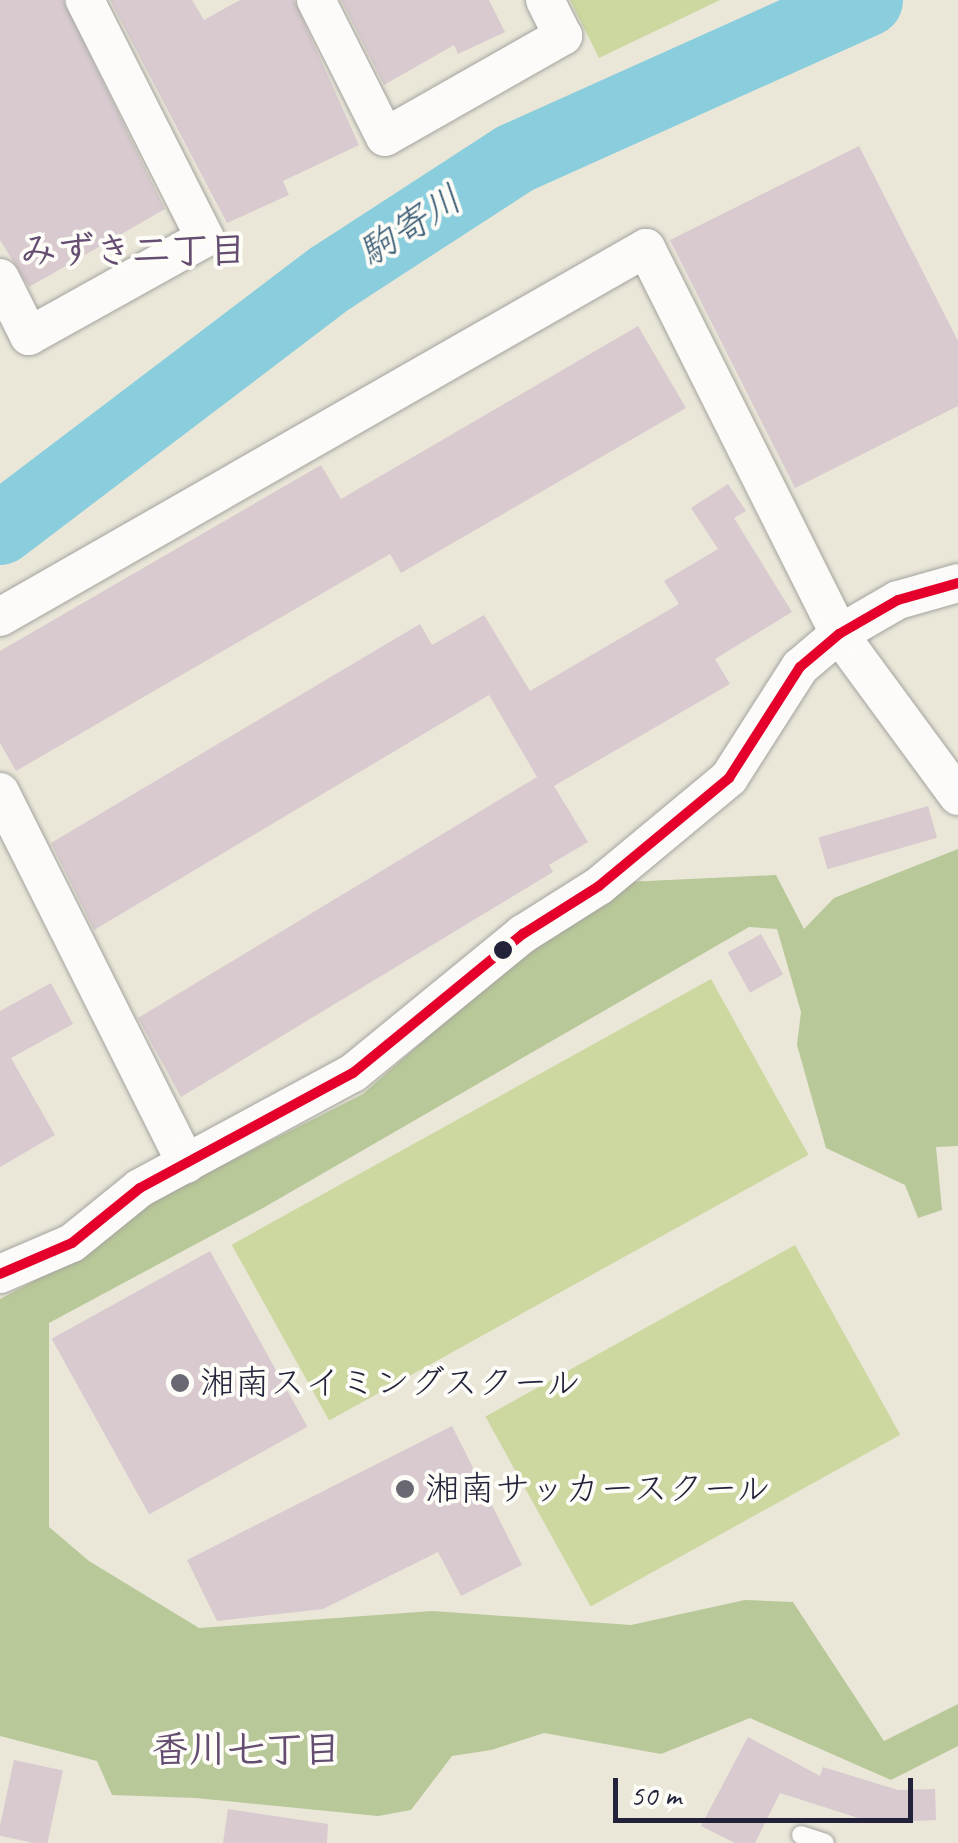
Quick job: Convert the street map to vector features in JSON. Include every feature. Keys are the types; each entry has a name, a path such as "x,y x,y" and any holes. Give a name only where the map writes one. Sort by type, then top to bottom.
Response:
{"street":[{"path":"0,278 29,336 205,238 85,0"},
{"path":"316,0 385,137 564,36 545,0"},
{"path":"0,617 646,248 839,634 958,796"},
{"path":"4,1264 72,1242 140,1188 353,1072 523,934 599,886 729,778 800,667 839,634 898,600 958,583"},
{"path":"0,792 186,1164"}],"lane":[{"path":"801,1835 826,1843"}],"green space":[{"path":"570,0 720,0 599,58"},
{"path":"958,849 958,1146 936,1147 942,1210 918,1218 905,1185 826,1148 797,1045 801,1012 777,929 749,927 263,1208 49,1323 49,1527 89,1561 199,1628 432,1611 631,1625 745,1600 793,1602 884,1741 958,1704 958,1746 891,1780 750,1718 661,1754 544,1733 491,1750 452,1756 411,1810 378,1816 196,1798 112,1795 97,1761 0,1736 0,1299 87,1253 156,1199 363,1094 545,934 626,882 776,875 804,929 834,898"},
{"path":"711,979 808,1155 329,1420 232,1245"},
{"path":"795,1245 900,1435 591,1606 485,1417"}],"building":[{"path":"0,0 63,0 165,209 29,287 0,240"},
{"path":"110,0 192,0 204,20 240,0 294,0 359,145 283,181 289,195 227,223"},
{"path":"341,0 489,0 505,32 458,54 454,45 384,85"},
{"path":"859,146 958,341 958,406 795,488 670,240"},
{"path":"638,326 686,408 401,573 390,554 16,771 0,743 0,651 321,465 341,499"},
{"path":"728,484 746,511 734,518 792,612 715,659 730,684 554,786 588,842 549,865 553,872 181,1097 138,1018 537,777 489,695 94,930 51,843 420,624 432,645 484,615 530,691 679,604 664,581 718,549 691,508"},
{"path":"928,806 937,838 828,869 818,837"},
{"path":"761,934 783,974 750,993 728,952"},
{"path":"51,983 73,1024 11,1058 55,1135 0,1167 0,1011"},
{"name":"湘南スイミングスクール","path":"210,1251 307,1427 149,1515 52,1339"},
{"name":"湘南サッカースクール","path":"452,1426 522,1565 461,1596 438,1552 323,1609 217,1621 187,1560"},
{"path":"748,1737 820,1776 823,1767 898,1790 935,1789 936,1820 874,1823 780,1793 755,1843 735,1843 701,1826"},
{"path":"14,1760 63,1770 47,1843 0,1836"},
{"path":"228,1809 328,1824 327,1843 223,1843"}],"waterway":[{"name":"駒寄川","path":"0,529 331,278 514,159 867,0"}],"transit line":[{"path":"0,1274 72,1243 140,1188 353,1073 523,934 599,886 729,778 800,667 839,634 898,600 958,583"}],"place":[{"name":"湘南スイミングスクール","path":"180,1383"},
{"name":"湘南サッカースクール","path":"405,1489"}],"district":[{"name":"みずき二丁目","path":"133,251"},
{"name":"香川七丁目","path":"246,1750"}]}
